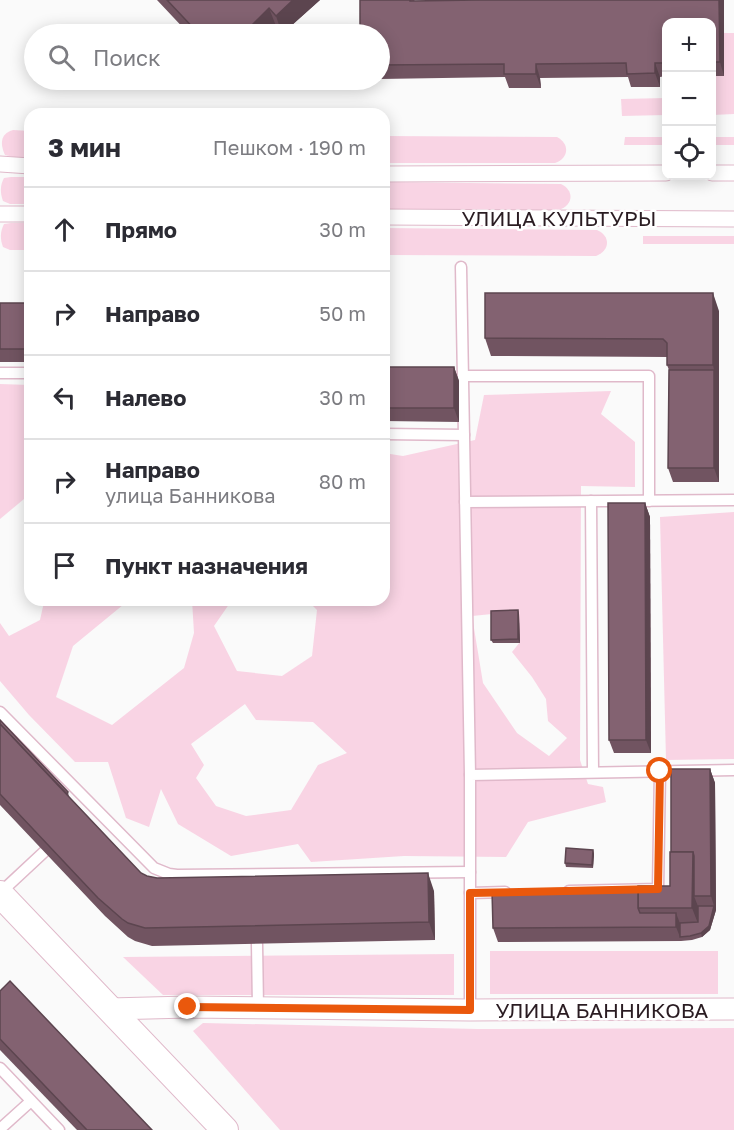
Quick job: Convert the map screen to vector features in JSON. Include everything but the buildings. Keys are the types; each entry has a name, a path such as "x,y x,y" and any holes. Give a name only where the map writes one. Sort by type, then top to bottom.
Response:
{"street":[{"path":"0,164 24,166"},
{"path":"390,174 662,173"},
{"path":"716,173 734,173"},
{"path":"0,214 24,214"},
{"name":"УЛИЦА КУЛЬТУРЫ","path":"390,217 734,219"},
{"path":"0,893 110,1009 216,1127"},
{"name":"УЛИЦА БАННИКОВА","path":"110,1009 188,1007 470,1010 734,1009"}],"lane":[{"path":"461,267 470,775 470,1010"},
{"path":"0,373 24,373"},
{"path":"463,376 649,376 649,501"},
{"path":"390,434 464,435"},
{"path":"465,502 734,500"},
{"path":"591,501 593,772"},
{"path":"0,712 90,810 154,868 162,872 177,875 256,879 470,872"},
{"path":"470,775 734,770"},
{"path":"564,891 658,889 660,771"},
{"path":"0,893 44,852"},
{"path":"470,893 517,892"},
{"path":"257,944 258,1008"},
{"path":"0,1068 59,1130"},
{"path":"0,1129 31,1101"}],"shaded area":[{"path":"724,33 734,33 734,114 716,115 716,76 724,75"},
{"path":"662,98 662,115 622,116 621,99"},
{"path":"24,131 24,158 5,155 2,140 9,132"},
{"path":"390,136 557,137 564,143 566,151 563,158 555,163 390,163"},
{"path":"625,137 662,137 662,145 624,145"},
{"path":"716,137 734,137 734,145 716,145"},
{"path":"24,177 24,204 10,204 3,201 1,192 4,178"},
{"path":"390,182 561,184 568,190 570,201 559,210 390,209"},
{"path":"24,223 24,250 10,250 3,247 1,235 4,224"},
{"path":"390,228 597,230 605,236 607,243 604,251 596,256 390,255"},
{"path":"643,236 734,236 734,244 643,244"},
{"path":"0,384 24,385 24,499 0,519"},
{"path":"611,391 601,414 635,442 635,487 581,486 580,760 588,784 603,787 606,802 528,822 506,857 404,856 311,862 298,844 231,856 178,824 161,789 149,827 126,818 108,762 75,762 29,715 0,681 0,623 9,636 40,620 43,606 122,606 73,646 56,697 112,725 184,668 194,633 192,606 228,606 214,626 237,671 282,676 312,656 317,610 313,606 390,606 390,454 403,456 475,440 484,395","holes":["492,614 520,642 512,652 546,699 548,721 567,738 549,756 517,733 483,683 472,616","245,704 256,720 313,722 347,753 318,765 291,810 246,816 216,806 196,778 204,765 191,744"]},
{"path":"734,512 734,759 666,760 660,517"},
{"path":"490,951 718,951 718,994 490,994"},
{"path":"454,954 454,995 163,995 123,957"},
{"path":"203,1023 478,1029 734,1028 734,1130 280,1130 193,1031"}],"route":[{"path":"188,1007 470,1010 470,893 658,889 660,771"}]}
